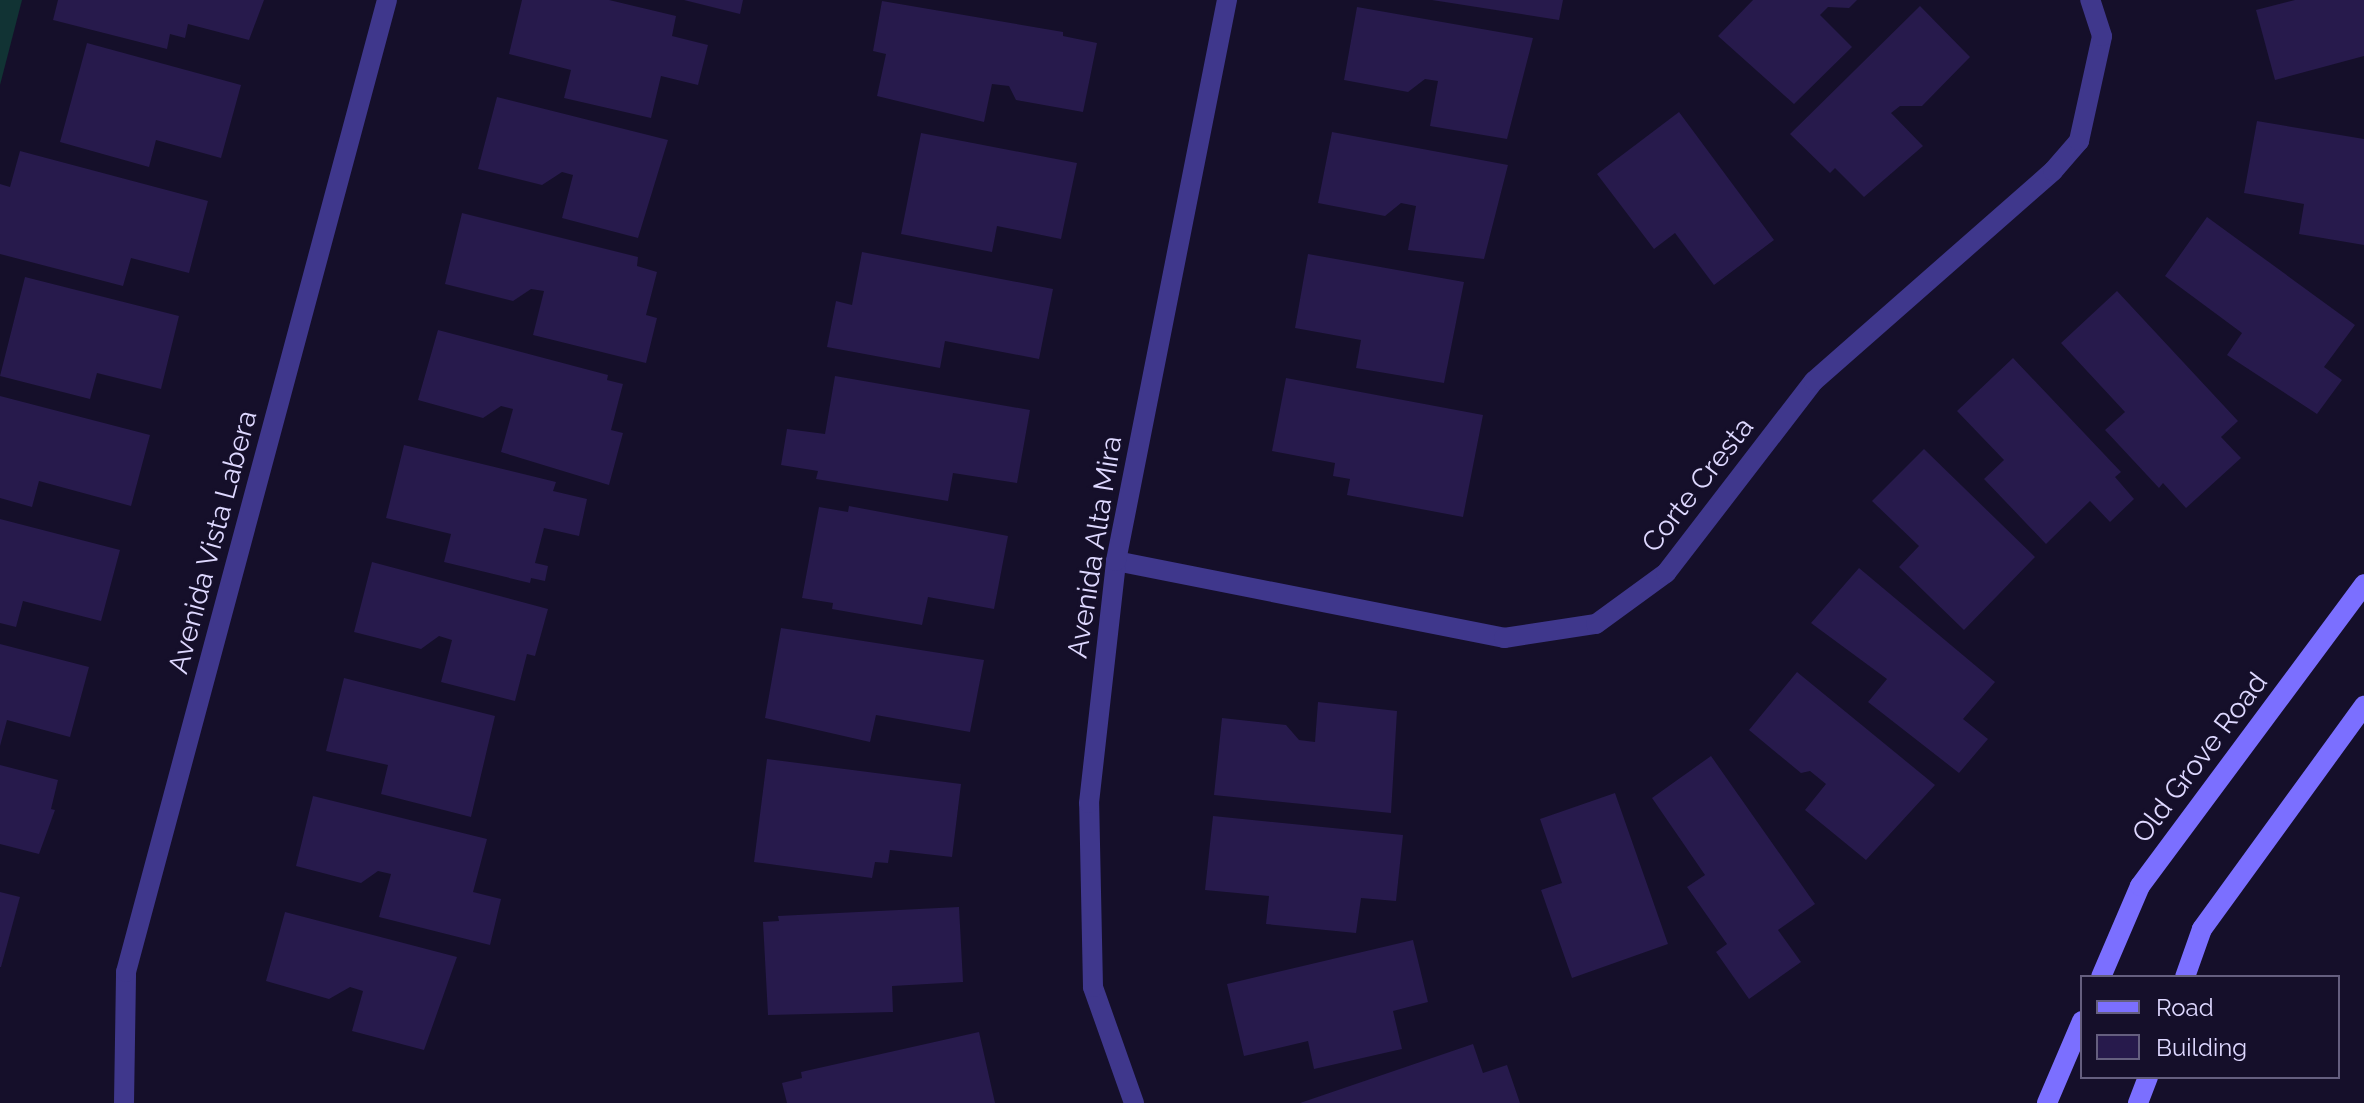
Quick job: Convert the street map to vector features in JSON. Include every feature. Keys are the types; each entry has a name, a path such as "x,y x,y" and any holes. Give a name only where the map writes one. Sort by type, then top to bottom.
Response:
{"street":[{"name":"Avenida Vista Labera","path":"124,1103 126,972 387,0"},
{"name":"Avenida Alta Mira","path":"1134,1103 1093,987 1089,803 1116,561 1227,0"},
{"name":"Corte Cresta","path":"1116,561 1504,638 1596,624 1666,573 1814,381 2053,171 2079,141 2102,36 2090,0"},
{"name":"Old Grove Road","path":"2102,975 2140,886 2364,584"},
{"path":"2186,975 2202,929 2364,706"},
{"path":"2047,1103 2080,1026"},
{"path":"2138,1103 2147,1079"}],"green space":[{"path":"0,0 22,0 0,85"}],"building":[{"path":"58,0 264,0 249,40 188,24 185,38 170,34 167,49 53,20"},
{"path":"522,0 609,0 676,16 672,36 708,45 698,85 661,76 651,118 564,98 571,70 509,54"},
{"path":"684,0 743,0 740,14"},
{"path":"1432,0 1563,0 1559,20"},
{"path":"1753,0 1857,0 1849,8 1828,7 1820,15 1852,47 1794,104 1718,36"},
{"path":"2295,0 2364,0 2364,56 2275,80 2256,10"},
{"path":"882,1 1063,32 1063,36 1097,43 1083,112 1016,100 1009,86 992,84 984,122 877,96 886,54 873,51"},
{"path":"1920,6 1970,57 1922,106 1900,106 1891,113 1923,146 1864,197 1835,168 1830,173 1790,134"},
{"path":"1357,7 1533,38 1507,139 1430,126 1438,81 1425,79 1408,92 1344,80"},
{"path":"87,43 241,85 221,158 156,140 149,167 60,142"},
{"path":"497,97 668,140 638,238 562,218 573,175 562,172 542,185 478,169"},
{"path":"1679,112 1774,240 1714,285 1675,233 1654,249 1597,174"},
{"path":"2257,121 2364,139 2364,245 2299,234 2304,204 2244,193"},
{"path":"1332,132 1508,165 1484,259 1408,250 1416,206 1401,203 1385,216 1318,203"},
{"path":"921,133 1077,163 1061,239 997,226 992,252 901,234"},
{"path":"20,151 208,201 189,273 131,258 123,286 0,254 0,184 10,187"},
{"path":"462,213 638,257 637,266 657,272 646,315 657,318 646,363 533,335 544,291 531,289 513,301 445,284"},
{"path":"2207,217 2355,325 2324,367 2342,380 2317,414 2227,355 2242,333 2165,276"},
{"path":"862,252 1053,289 1039,359 945,341 940,368 827,347 836,301 852,305"},
{"path":"1308,254 1464,282 1444,383 1356,368 1361,340 1295,328"},
{"path":"25,277 179,316 161,389 97,373 90,399 0,376"},
{"path":"2117,291 2238,421 2221,437 2241,458 2186,508 2163,483 2159,488 2105,430 2125,412 2061,343"},
{"path":"438,330 608,375 607,380 623,384 611,430 623,433 609,485 501,452 513,409 501,406 483,418 418,400"},
{"path":"2013,358 2121,472 2115,477 2134,499 2110,522 2090,501 2046,544 1984,479 2004,460 1957,411"},
{"path":"835,376 1030,410 1017,483 953,473 948,501 816,479 818,471 781,465 787,429 825,434"},
{"path":"1286,378 1483,415 1463,517 1347,495 1350,479 1333,476 1335,463 1272,451"},
{"path":"0,396 150,435 131,506 39,481 32,507 0,498"},
{"path":"404,445 556,482 553,491 587,499 579,536 544,528 535,563 548,566 545,581 531,578 530,583 444,562 451,534 386,518"},
{"path":"1924,449 2035,557 1964,630 1899,567 1919,546 1872,501"},
{"path":"849,506 1008,536 994,609 928,597 922,625 832,609 833,603 802,598 819,507 848,512"},
{"path":"0,519 120,550 101,621 23,601 16,627 0,623"},
{"path":"372,562 548,609 535,656 527,654 515,701 441,682 452,640 439,636 421,649 354,632"},
{"path":"1859,568 1995,682 1963,719 1988,739 1959,773 1868,702 1887,679 1811,623"},
{"path":"781,628 984,660 970,732 876,715 870,742 765,718"},
{"path":"0,644 89,667 70,737 7,720 0,746"},
{"path":"1797,672 1935,785 1866,860 1805,810 1826,784 1810,771 1801,773 1749,730"},
{"path":"344,678 495,716 471,817 381,794 388,765 326,751"},
{"path":"1318,702 1397,711 1391,813 1214,795 1222,718 1286,725 1299,740 1315,742"},
{"path":"1711,756 1815,904 1778,930 1801,962 1749,999 1716,952 1727,944 1687,887 1705,875 1652,798"},
{"path":"767,759 961,784 952,857 890,850 888,863 875,862 872,878 754,862"},
{"path":"0,765 58,780 51,809 55,810 39,854 0,844"},
{"path":"1615,793 1668,944 1572,978 1541,890 1562,883 1540,819"},
{"path":"313,796 487,839 473,892 501,899 490,945 379,917 391,874 378,871 361,883 296,866"},
{"path":"1213,816 1403,835 1396,901 1361,898 1356,933 1266,924 1269,896 1205,890"},
{"path":"0,892 20,897 1,967 0,967"},
{"path":"959,907 963,982 892,986 893,1012 768,1015 763,922 779,921 778,916"},
{"path":"285,912 457,957 424,1050 352,1031 363,991 350,987 329,999 266,981"},
{"path":"1413,940 1428,1002 1393,1011 1402,1049 1314,1069 1308,1041 1244,1056 1227,984"},
{"path":"979,1032 995,1103 787,1103 782,1083 802,1078 801,1072"},
{"path":"1473,1044 1483,1073 1507,1065 1520,1103 1300,1103"}]}
